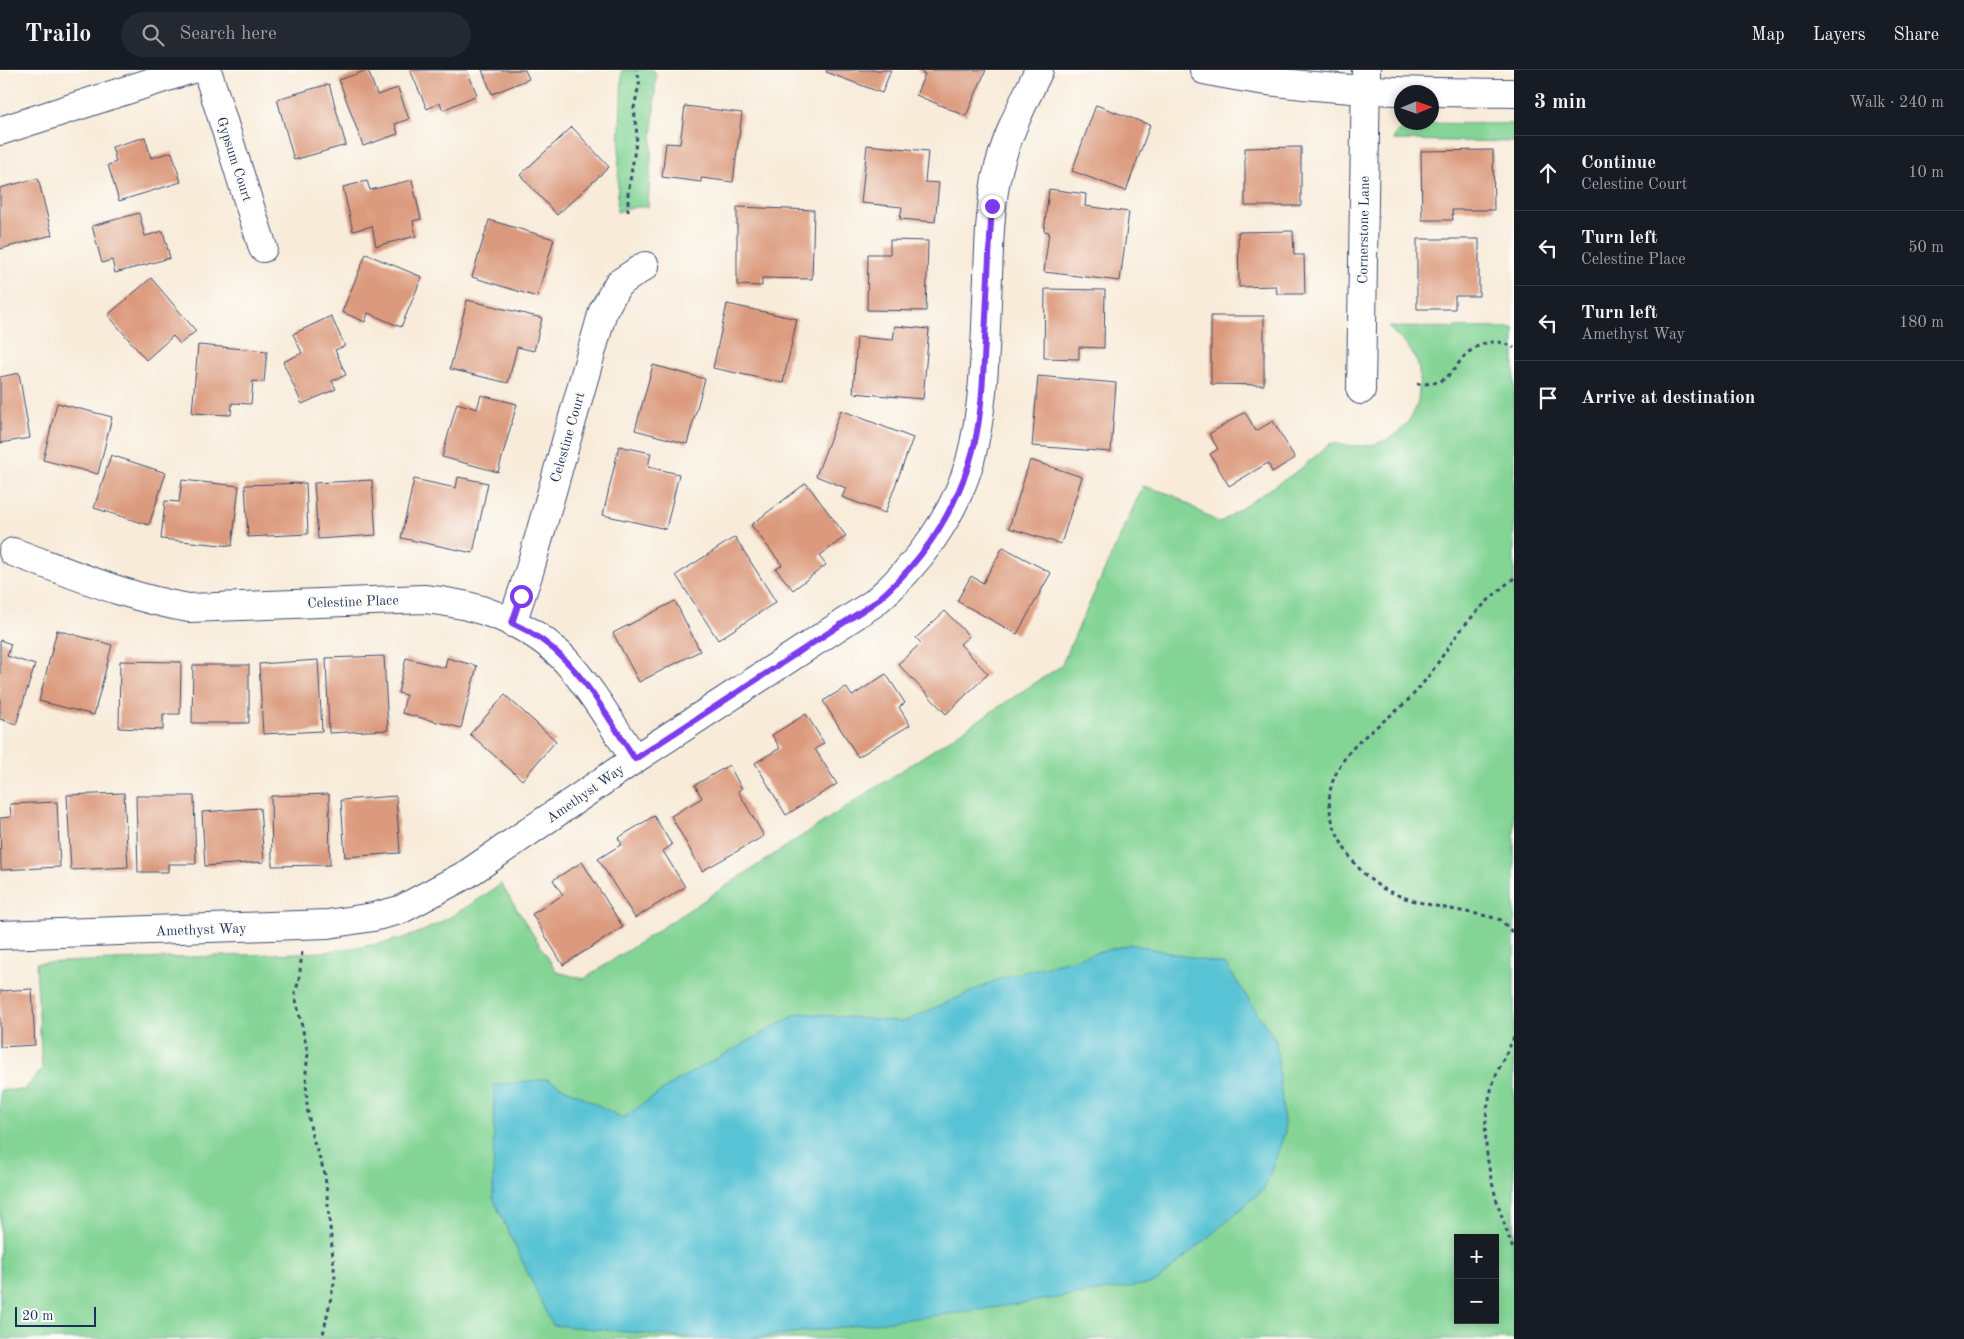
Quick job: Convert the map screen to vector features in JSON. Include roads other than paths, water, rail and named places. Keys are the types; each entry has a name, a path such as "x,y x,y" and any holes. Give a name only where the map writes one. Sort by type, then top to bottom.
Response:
{"street":[{"path":"0,131 188,70"},
{"name":"Gypsum Court","path":"207,70 263,248"},
{"name":"Amethyst Way","path":"0,935 328,924 353,921 391,912 422,899 467,874 635,759 874,603 894,586 935,536 969,463 974,443 983,381 989,245 996,178 1016,118 1039,70"},
{"path":"1204,70 1274,82 1335,89 1366,80 1514,93"},
{"name":"Cornerstone Lane","path":"1361,390 1366,80"},
{"name":"Celestine Court","path":"512,623 530,569 603,311 618,284 645,266"},
{"name":"Celestine Place","path":"13,552 154,602 189,608 424,599 460,604 512,623 532,633 566,661 635,759"}],"water":[{"path":"1130,944 1226,965 1276,1041 1285,1132 1265,1188 1155,1283 965,1312 744,1339 702,1339 552,1325 493,1198 494,1085 547,1079 623,1118 676,1081 799,1013 903,1022 1002,978"}]}
